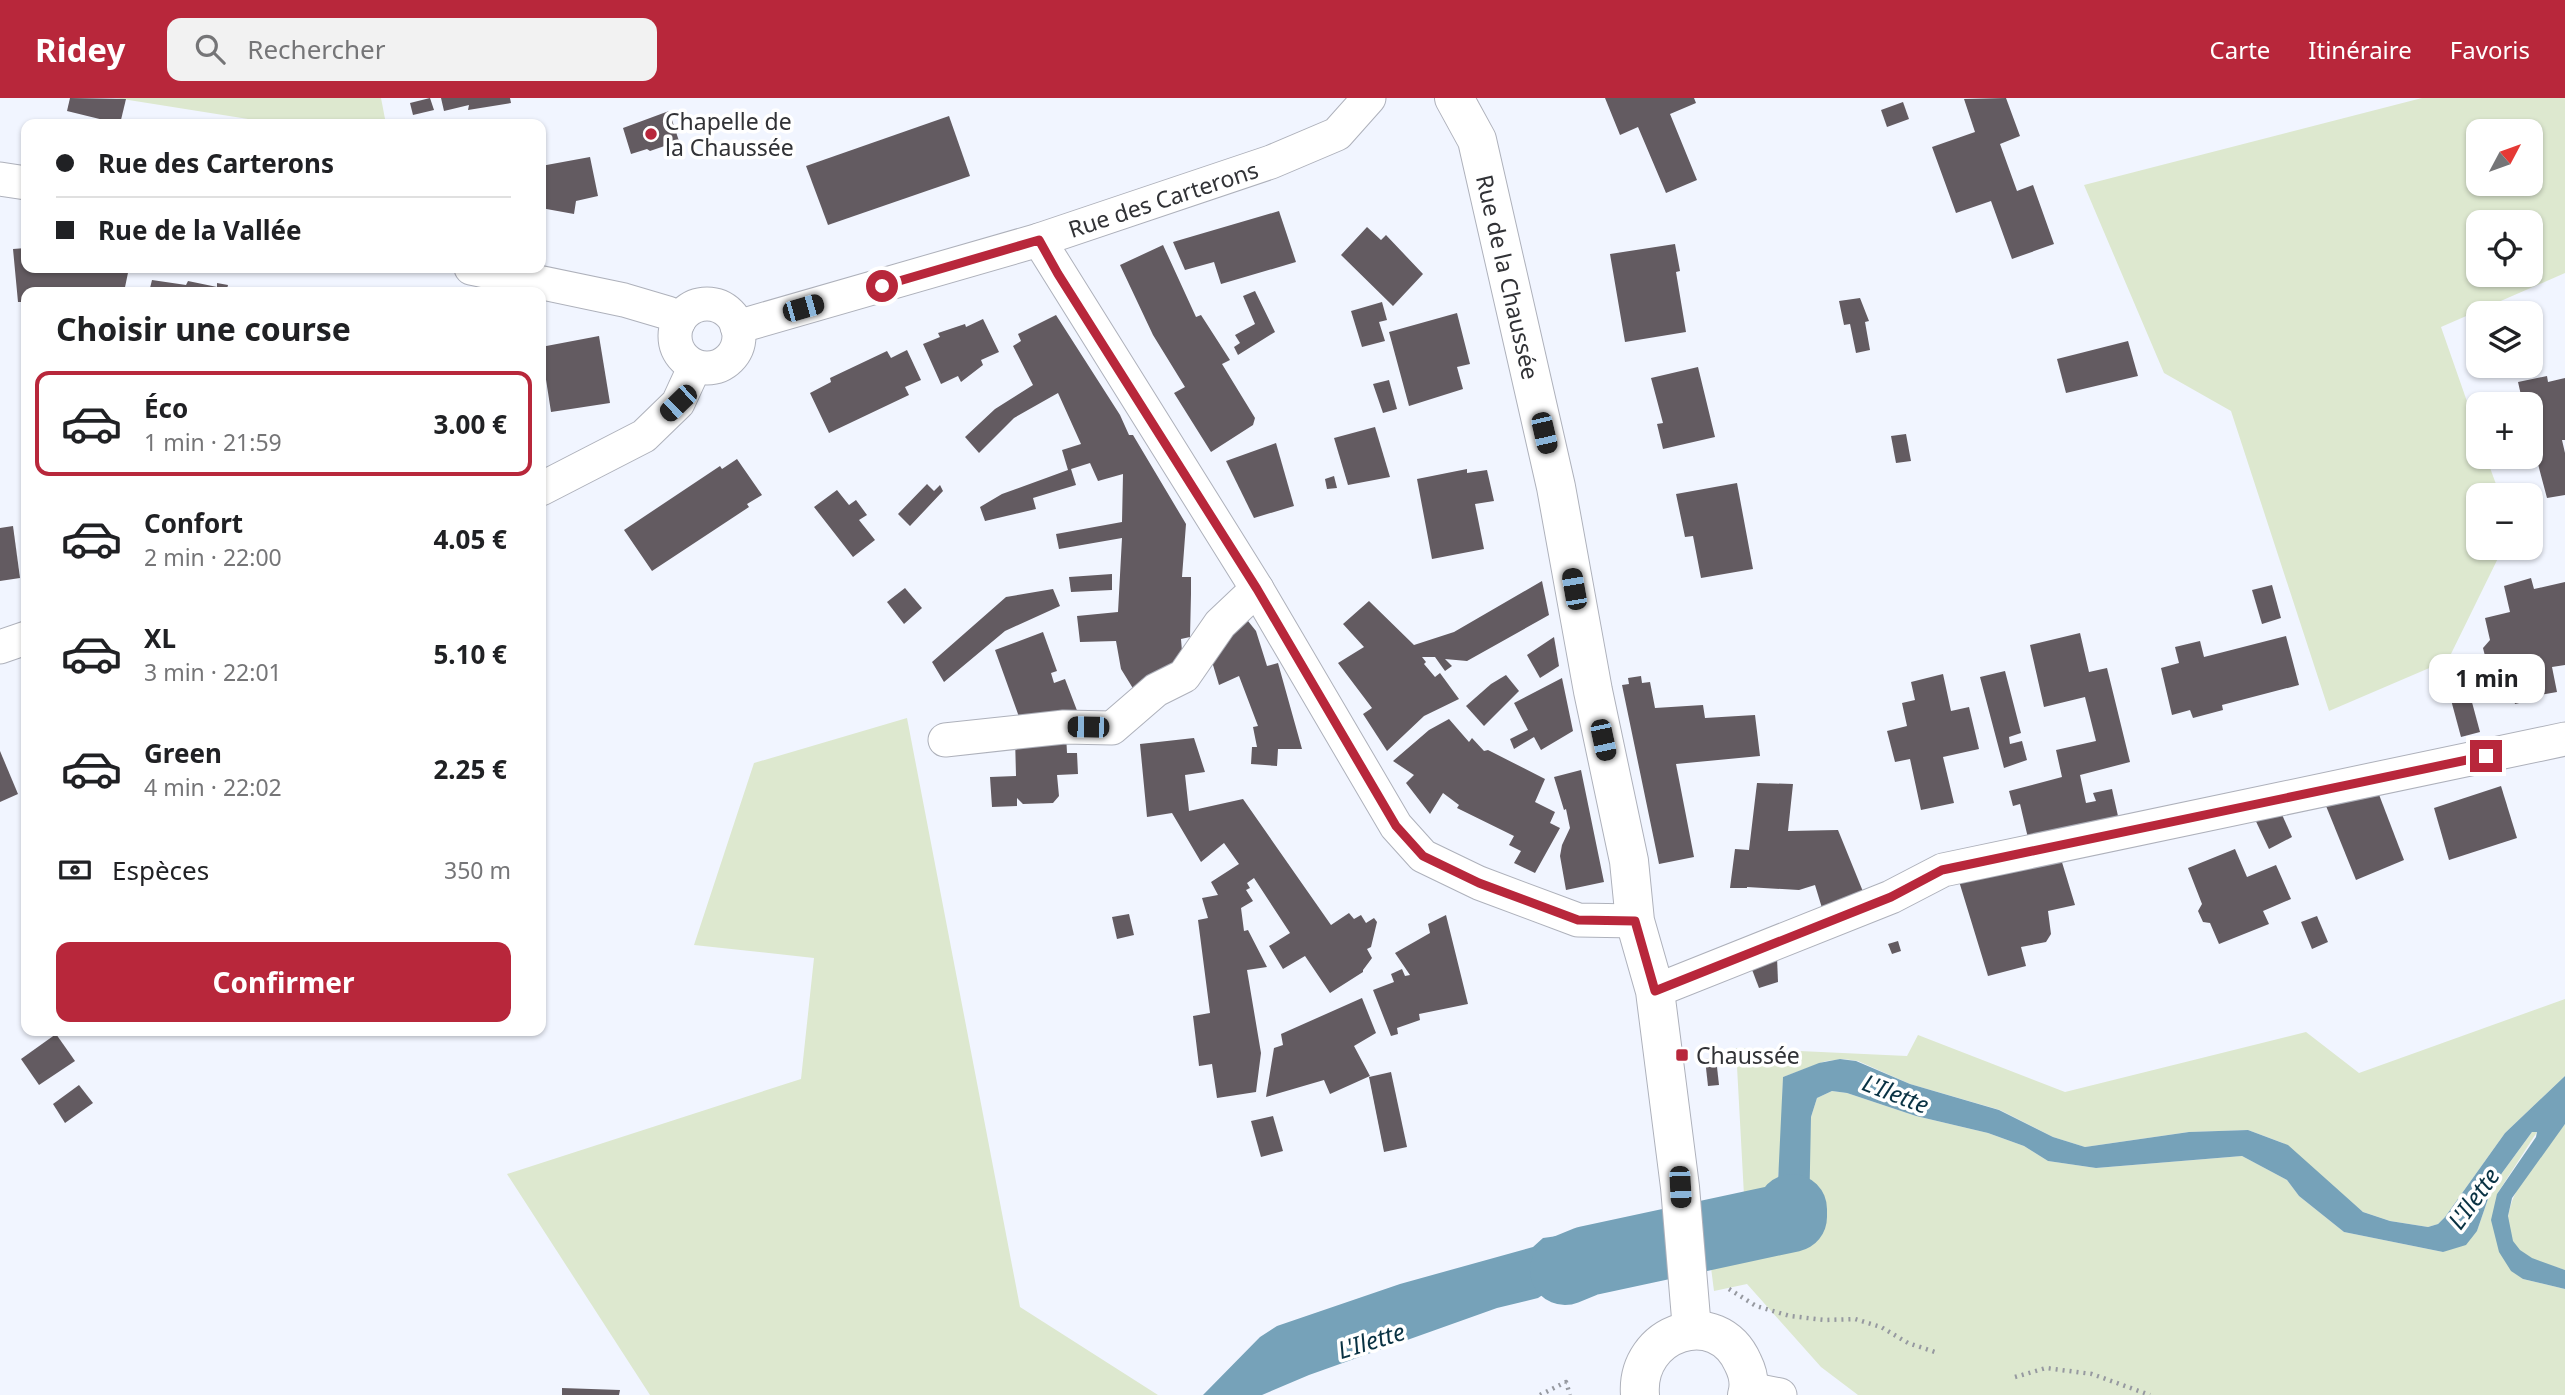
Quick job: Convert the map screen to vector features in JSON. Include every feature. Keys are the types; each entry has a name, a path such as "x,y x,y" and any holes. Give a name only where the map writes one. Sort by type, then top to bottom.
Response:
{"street":[{"name":"Rue des Carterons","path":"737,327 1039,240 1271,162 1337,134 1369,98"},
{"name":"Rue de la Chaussée","path":"1454,98 1477,140 1556,487 1593,691 1629,860 1635,921 1655,991 1680,1187 1692,1330"},
{"path":"0,179 21,182"},
{"path":"1039,240 1257,589 1396,826 1423,856 1479,883 1578,920 1635,921"},
{"path":"495,273 624,300 668,313 679,321"},
{"path":"705,304 725,310 737,327 737,347 732,356 715,368 695,366 678,352 675,342 679,321 685,313 705,304"},
{"path":"546,486 643,436 678,403 695,366"},
{"path":"945,740 1064,727 1112,728 1156,690 1184,676 1220,624 1257,589"},
{"path":"0,647 21,640"},
{"path":"1655,991 1891,897 1942,870 2565,739"},
{"path":"1640,1395 1640,1375 1647,1358 1658,1344 1674,1334 1692,1330 1710,1333 1727,1341 1739,1355 1759,1393"}],"path":[{"path":"1687,1273 1713,1281 1756,1306 1790,1316 1825,1320 1855,1319 1881,1327 1938,1353"},
{"path":"2015,1377 2046,1368 2092,1374 2150,1395"},
{"path":"1540,1395 1566,1382 1570,1395"}],"green space":[{"path":"116,98 381,98 385,119 248,119"},
{"path":"2422,98 2565,98 2565,273 2543,283 2543,210 2466,210 2466,287 2533,287 2501,301 2466,301 2466,316 2441,327 2466,399 2466,469 2490,469 2496,483 2466,483 2466,560 2497,560 2448,660 2329,711 2231,411 2164,373 2084,185"},
{"path":"907,718 1020,1307 1158,1395 650,1395 507,1174 801,1079 814,958 694,945 754,763"},
{"path":"2565,999 2565,1076 2505,1133 2445,1217 2438,1224 2428,1227 2390,1221 2363,1212 2283,1143 2248,1130 2189,1132 2085,1147 2053,1137 2000,1110 1910,1084 1858,1061 1844,1059 1826,1061 1783,1077 1780,1158 1776,1188 1764,1207 1745,1214 1736,1048 1907,1056 1918,1035 2065,1092 2306,1032 2359,1073"},
{"path":"1832,1091 1847,1093 1916,1116 1988,1133 2024,1146 2048,1161 2096,1168 2242,1156 2287,1180 2299,1196 2344,1232 2443,1252 2477,1231 2489,1196 2502,1173 2532,1132 2537,1132 2497,1194 2523,1279 2565,1289 2565,1395 1858,1395 1821,1367 1747,1284 1714,1291 1709,1252 1712,1254 1773,1244 1810,1134 1811,1117 1817,1098"},
{"path":"2565,1124 2565,1270 2520,1251 2510,1236 2508,1220 2520,1185"}],"water":[{"path":"1840,1059 1856,1061 1910,1084 1999,1110 2053,1137 2085,1147 2189,1132 2248,1130 2288,1145 2363,1212 2390,1221 2428,1227 2438,1224 2445,1217 2505,1133 2565,1076 2565,1124 2512,1198 2508,1216 2513,1241 2520,1250 2532,1258 2565,1270 2565,1289 2523,1279 2511,1271 2499,1252 2491,1220 2497,1194 2537,1132 2532,1132 2502,1173 2489,1196 2477,1231 2466,1245 2443,1252 2344,1232 2299,1196 2287,1180 2242,1156 2096,1168 2048,1161 2024,1146 1988,1133 1916,1116 1847,1093 1832,1091 1817,1098 1811,1117 1809,1217 1797,1234 1773,1244 1712,1254 1709,1252 1706,1218 1750,1213 1759,1209 1773,1194 1778,1182 1783,1077 1819,1063"},
{"path":"1657,1222 1661,1264 1587,1274 1562,1282 1538,1298 1497,1308 1309,1375 1262,1395 1203,1395 1260,1337 1277,1326 1400,1284 1533,1247 1543,1238"}],"building":[{"path":"70,98 126,99 121,119 100,119 67,111"},
{"path":"430,98 434,110 413,115 410,103"},
{"path":"441,98 510,98 511,103 468,110 469,105 444,111"},
{"path":"1605,98 1694,98 1696,103 1670,114 1697,180 1666,193 1638,127 1620,135"},
{"path":"2006,98 2020,136 2000,144 2017,191 2033,185 2054,244 2012,259 1991,201 1956,213 1932,147 1975,132 1964,99"},
{"path":"1903,102 1909,119 1887,127 1881,110"},
{"name":"Chapelle de la Chaussée","path":"669,111 679,141 631,154 623,128"},
{"path":"949,116 970,176 828,225 806,166"},
{"path":"590,157 598,196 576,201 574,214 546,209 546,165"},
{"path":"1279,211 1296,262 1221,284 1214,262 1185,270 1173,242"},
{"path":"1367,227 1381,240 1386,235 1423,274 1393,306 1341,255"},
{"path":"1675,244 1680,271 1676,272 1686,332 1625,342 1610,254"},
{"path":"1163,245 1196,317 1201,315 1230,360 1222,364 1255,418 1253,425 1211,452 1174,393 1185,387 1153,335 1120,265"},
{"path":"21,248 21,273 128,273 125,287 21,287 21,302 18,302 13,249"},
{"path":"152,280 186,285 188,281 217,287 150,287"},
{"path":"217,283 228,285 217,287"},
{"path":"1255,291 1275,332 1238,355 1234,347 1240,343 1235,335 1255,324 1243,296"},
{"path":"1860,298 1869,321 1865,322 1870,350 1856,353 1850,324 1844,325 1839,301"},
{"path":"1382,302 1387,320 1379,322 1385,341 1362,347 1351,311"},
{"path":"1457,313 1470,364 1457,367 1463,389 1409,406 1389,332"},
{"path":"1056,315 1186,524 1182,577 1191,577 1191,594 1190,637 1181,639 1183,664 1134,690 1121,669 1116,641 1080,642 1077,616 1118,612 1122,538 1059,549 1056,534 1122,522 1123,474 1098,481 1090,463 1071,469 1076,485 1033,498 1036,509 985,521 980,507 1002,494 1068,470 1062,450 1081,444 1058,393 1014,418 979,453 965,437 995,409 1033,385 1013,346 1021,341 1018,334"},
{"path":"983,319 999,352 981,360 983,365 961,382 958,376 941,384 923,344 940,337 938,333 965,324 966,327"},
{"path":"599,336 610,403 551,412 546,380 546,346"},
{"path":"2128,341 2138,376 2066,393 2057,359"},
{"path":"907,350 921,380 905,387 909,395 829,433 810,393 831,382 830,378 887,351 891,358"},
{"path":"1698,367 1715,437 1663,449 1657,424 1663,423 1651,378"},
{"path":"2547,376 2548,382 2565,378 2565,440 2562,440 2565,453 2565,495 2547,498 2539,469 2543,469 2543,392 2520,392 2518,382"},
{"path":"1389,380 1397,409 1383,413 1373,384"},
{"path":"1375,427 1390,477 1348,485 1334,438"},
{"path":"1906,434 1911,461 1896,463 1891,436"},
{"path":"1276,443 1294,506 1254,518 1226,461"},
{"path":"737,459 762,495 747,504 749,507 652,571 624,530 720,466 722,469"},
{"path":"1467,469 1467,473 1487,470 1494,501 1475,504 1484,549 1432,559 1417,479"},
{"path":"1334,476 1337,488 1327,489 1325,479"},
{"path":"1737,483 1753,569 1701,578 1693,536 1685,537 1676,494"},
{"path":"927,484 934,491 940,485 943,491 910,526 898,514"},
{"path":"837,490 849,505 856,500 867,515 859,520 875,540 853,557 814,507"},
{"path":"13,526 20,578 0,581 0,528"},
{"path":"1112,574 1112,590 1071,592 1069,577"},
{"path":"2531,578 2534,589 2565,582 2565,665 2552,667 2557,692 2535,696 2536,699 2515,704 2511,688 2514,684 2509,679 2494,692 2483,648 2490,640 2485,618 2510,612 2504,586"},
{"path":"1542,581 1549,615 1467,661 1445,659 1452,666 1445,671 1435,657 1422,657 1426,662 1424,664 1435,677 1440,673 1459,699 1424,716 1387,751 1363,714 1372,708 1338,663 1364,647 1343,624 1369,601 1414,645 1454,632"},
{"path":"2272,585 2281,618 2262,624 2252,590"},
{"path":"905,588 922,608 904,624 887,602"},
{"path":"1053,589 1060,606 1005,631 944,682 932,662 1006,597"},
{"path":"1248,621 1256,631 1267,666 1278,663 1302,749 1278,749 1277,766 1251,764 1252,747 1257,747 1253,727 1258,726 1239,676 1219,685 1210,655 1227,631"},
{"path":"1043,632 1057,671 1051,673 1054,683 1065,679 1081,721 1023,728 995,650"},
{"path":"2080,633 2089,672 2107,668 2130,762 2080,775 2086,803 2096,801 2093,793 2112,789 2118,816 2028,838 2020,804 2013,806 2009,791 2062,777 2056,750 2096,741 2085,697 2044,707 2030,645"},
{"path":"2286,636 2299,685 2222,705 2223,710 2193,718 2190,710 2172,715 2161,668 2179,663 2175,647 2200,641 2204,657"},
{"path":"1554,637 1559,666 1540,678 1527,655"},
{"path":"2005,671 2021,733 2009,737 2010,744 2022,741 2027,760 2004,768 1980,677"},
{"path":"1943,674 1951,711 1969,707 1979,749 1943,757 1954,803 1921,810 1910,759 1895,762 1887,731 1907,726 1902,703 1915,700 1911,682"},
{"path":"1506,675 1519,691 1484,726 1466,706"},
{"path":"1641,676 1642,683 1650,682 1655,708 1703,705 1705,718 1755,715 1760,756 1676,764 1694,857 1659,864 1622,685 1629,684 1628,678"},
{"path":"1562,678 1573,731 1541,750 1534,737 1514,749 1510,739 1528,730 1514,703"},
{"path":"2466,680 2480,732 2461,737 2447,685"},
{"path":"1449,719 1469,742 1472,738 1484,751 1488,750 1545,779 1535,802 1555,812 1550,823 1560,828 1535,873 1514,863 1521,851 1509,845 1514,836 1457,808 1459,805 1443,793 1430,814 1406,783 1414,775 1393,761 1429,730"},
{"path":"1066,733 1067,753 1077,753 1078,774 1057,775 1059,796 1053,803 1023,804 1017,798 1017,806 992,807 990,777 1016,776 1015,737"},
{"path":"1194,738 1205,772 1185,775 1189,811 1243,799 1331,925 1349,913 1354,919 1361,915 1366,923 1374,918 1377,922 1371,947 1367,949 1372,958 1363,972 1330,993 1305,956 1283,969 1269,946 1290,933 1254,878 1247,883 1250,888 1246,890 1253,901 1241,908 1244,931 1248,930 1267,967 1247,970 1261,1053 1256,1092 1217,1098 1212,1064 1199,1066 1193,1016 1210,1013 1198,920 1208,918 1202,898 1218,895 1211,882 1239,864 1224,843 1201,862 1172,813 1147,817 1140,744"},
{"path":"0,751 18,794 0,802"},
{"path":"1581,770 1604,882 1566,890 1560,856 1570,828 1554,777"},
{"path":"1757,783 1793,784 1788,831 1838,830 1864,894 1822,908 1815,885 1799,890 1730,888 1735,849 1749,850"},
{"path":"2501,786 2517,838 2449,860 2434,808"},
{"path":"2378,792 2404,860 2356,880 2324,801"},
{"path":"2279,808 2292,837 2269,849 2252,813"},
{"path":"2235,849 2247,877 2276,865 2291,899 2263,911 2269,924 2219,944 2210,923 2203,922 2198,911 2202,904 2188,868"},
{"path":"2061,859 2075,905 2048,911 2051,934 2046,942 2021,947 2026,966 1988,976 1958,878"},
{"path":"1129,914 1134,935 1117,939 1112,917"},
{"path":"1446,915 1468,1004 1419,1014 1420,1020 1397,1028 1398,1034 1391,1036 1373,990 1394,982 1391,974 1402,969 1405,976 1410,975 1395,953 1430,933 1428,924"},
{"path":"2317,916 2328,942 2312,949 2301,922"},
{"path":"1898,941 1901,951 1892,954 1888,944"},
{"path":"1777,957 1778,982 1759,988 1751,967"},
{"path":"1362,998 1376,1033 1354,1046 1370,1076 1330,1094 1324,1080 1266,1097 1274,1048 1283,1045 1281,1034"},
{"path":"53,1036 57,1036 75,1061 39,1085 21,1059"},
{"path":"1716,1058 1719,1085 1708,1086 1705,1059"},
{"path":"1391,1072 1407,1147 1384,1152 1369,1077"},
{"path":"79,1085 93,1103 65,1123 53,1104"},
{"path":"1273,1116 1283,1151 1261,1157 1251,1121"},
{"path":"562,1388 620,1390 619,1395 562,1395"}],"waterway":[{"name":"L'Ilette","path":"1565,1270 1587,1261 1792,1217 1792,1209"}],"place":[{"name":"Chapelle de la Chaussée","path":"651,134"},
{"name":"Chaussée","path":"1682,1055"}],"route":[{"path":"882,286 1039,240 1257,589 1396,826 1423,856 1479,883 1578,920 1635,921 1655,991 1891,897 1942,870 2486,756"}]}
